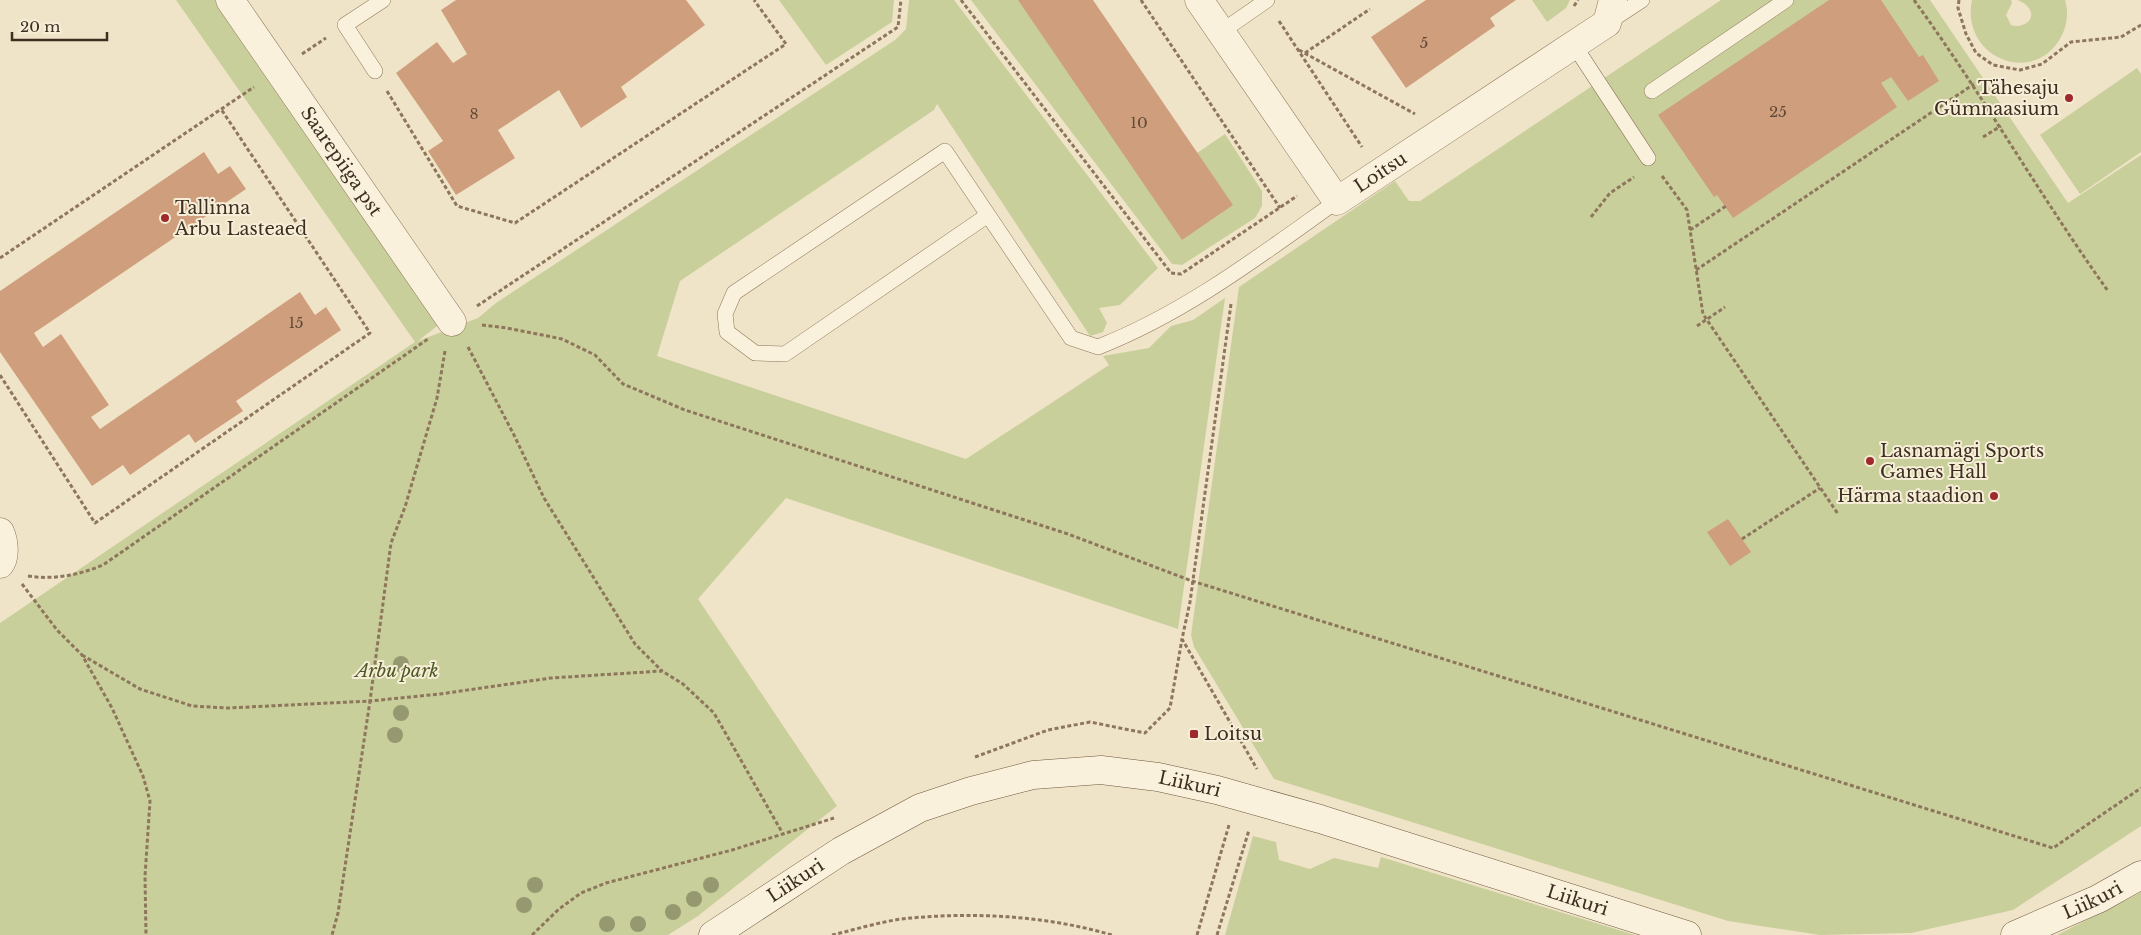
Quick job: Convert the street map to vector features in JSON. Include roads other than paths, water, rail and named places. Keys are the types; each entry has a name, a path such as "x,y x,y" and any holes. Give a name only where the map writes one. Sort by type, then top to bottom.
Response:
{"street":[{"name":"Saarepiiga pst","path":"230,0 452,322"},
{"name":"Loitsu","path":"1199,0 1337,201 1574,45 1610,11"},
{"path":"0,532 3,539 6,566"},
{"name":"Liikuri","path":"713,935 841,851 920,808 971,791 1034,775 1101,770 1158,777 1247,798 1687,935"},
{"name":"Liikuri","path":"2015,935 2098,899 2141,875"}],"lane":[{"path":"375,71 345,25 383,0"},
{"path":"1610,11 1642,0"},
{"path":"1652,91 1786,0"},
{"path":"1221,32 1266,1"},
{"path":"1574,45 1650,161"},
{"path":"988,214 785,354 755,353 727,332 725,314 734,293 945,151 988,214 1071,338 1098,348 1134,334 1235,274 1337,201"}],"place":[{"name":"Tähesaju Gümnaasium","path":"2069,98"},
{"name":"Tallinna Arbu Lasteaed","path":"165,218"},
{"name":"Lasnamägi Sports Games Hall","path":"1870,461"},
{"name":"Härma staadion","path":"1994,496"},
{"name":"Loitsu","path":"1194,734"}],"park label":[{"name":"Arbu park","path":"397,671"}]}
